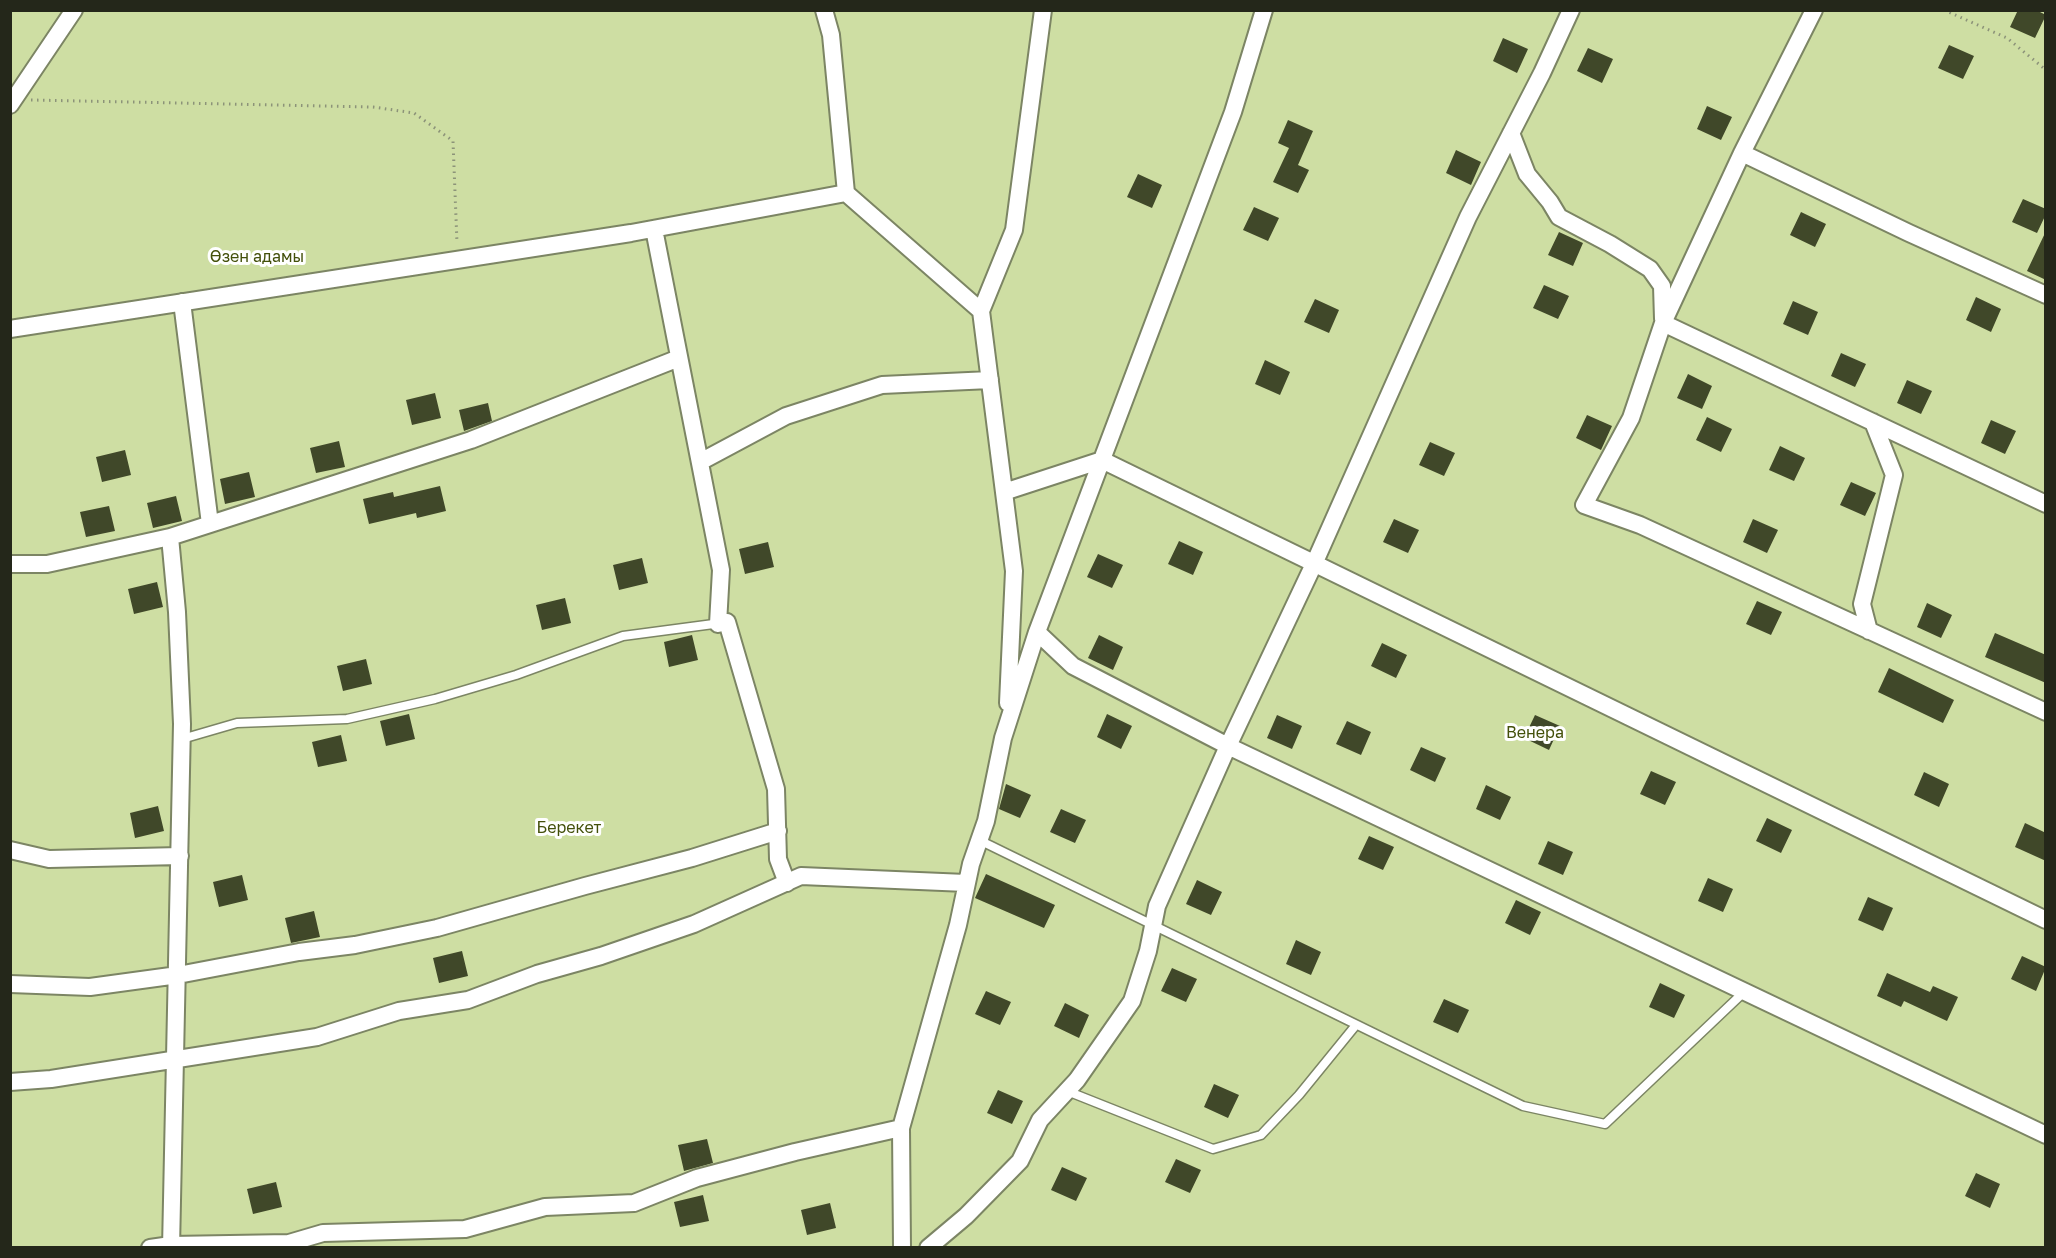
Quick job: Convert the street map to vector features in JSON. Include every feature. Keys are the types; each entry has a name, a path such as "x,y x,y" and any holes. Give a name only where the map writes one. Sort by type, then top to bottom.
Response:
{"street":[{"path":"12,103 74,10"},
{"path":"824,10 831,35 846,193 981,311"},
{"path":"1007,725 1014,572 981,311 1014,230 1043,10"},
{"path":"902,1248 901,1128 958,925 966,883 986,821 1007,725 1037,632 1233,112 1264,10"},
{"path":"928,1248 966,1216 1020,1161 1040,1120 1077,1080 1132,1001 1148,951 1157,906 1228,746 1314,564 1468,217 1571,10"},
{"path":"1814,10 1742,153 1663,323 1630,418 1584,505 1640,525 2046,712"},
{"path":"1511,133 1527,174 1559,217 1610,244 1650,269 1662,286 1663,323"},
{"path":"1742,153 1909,233 2046,295"},
{"path":"10,329 654,229 846,193"},
{"path":"654,229 721,570 723,623 776,789 778,859 787,883"},
{"path":"182,302 210,524"},
{"path":"1663,323 2046,504"},
{"path":"10,564 47,564 170,537 471,440 679,358"},
{"path":"700,462 786,416 882,385 990,380"},
{"path":"1869,630 1862,604 1894,475 1874,422"},
{"path":"1004,492 1102,460 2046,920"},
{"path":"170,537 177,612 182,739 171,1246"},
{"path":"1037,632 1073,666 1228,746 2046,1136"},
{"path":"10,984 90,987 178,975 299,952 355,945 437,928 692,858 778,831"},
{"path":"10,850 49,859 180,856"},
{"path":"10,1082 51,1079 317,1037 399,1011 468,1000 537,974 601,956 694,924 801,876 966,883"},
{"path":"150,1248 289,1243 323,1233 465,1228 545,1207 634,1203 697,1178 795,1152 901,1128"}],"lane":[{"path":"182,739 237,723 347,719 435,699 506,678 623,636 723,623"},
{"path":"979,840 1523,1106 1605,1124 1744,992"},
{"path":"1067,1091 1213,1149 1261,1135 1299,1095 1356,1025"}],"path":[{"path":"1944,10 2007,38 2046,70"},
{"path":"12,103 373,107 414,112 453,141 457,260"}],"green space":[{"path":"10,11 2045,11 2045,1247 11,1247"}],"building":[{"path":"2018,10 2036,10 2046,15 2035,38 2010,27"},
{"path":"1503,38 1528,49 1517,73 1493,61"},
{"path":"1949,45 1974,56 1963,79 1938,68"},
{"path":"1588,48 1613,59 1602,83 1577,71"},
{"path":"1707,106 1732,117 1721,140 1697,129"},
{"path":"1288,120 1313,131 1298,165 1309,170 1298,193 1273,182 1289,148 1278,143"},
{"path":"1456,150 1481,162 1471,185 1446,173"},
{"path":"1138,174 1162,185 1152,208 1127,197"},
{"path":"2023,199 2046,209 2037,233 2012,222"},
{"path":"1254,207 1279,218 1268,241 1243,230"},
{"path":"1801,212 1826,224 1815,247 1790,235"},
{"path":"2046,231 2046,280 2027,271"},
{"path":"1559,232 1583,243 1573,266 1548,255"},
{"path":"1544,285 1569,296 1558,319 1533,308"},
{"path":"1976,297 2001,309 1991,332 1966,320"},
{"path":"1315,299 1339,310 1329,333 1304,322"},
{"path":"1793,301 1818,312 1808,335 1783,324"},
{"path":"1841,353 1866,364 1855,387 1831,376"},
{"path":"1265,360 1290,372 1280,395 1255,384"},
{"path":"1688,374 1712,386 1702,409 1677,398"},
{"path":"1907,380 1932,391 1921,414 1897,403"},
{"path":"435,393 441,418 412,425 406,400"},
{"path":"488,403 492,421 464,431 459,410"},
{"path":"1587,415 1612,426 1601,450 1576,438"},
{"path":"1707,417 1732,429 1721,452 1696,440"},
{"path":"1991,420 2016,431 2005,454 1981,443"},
{"path":"339,441 345,467 316,473 310,448"},
{"path":"1430,442 1455,453 1444,476 1419,465"},
{"path":"1780,446 1805,458 1794,481 1769,470"},
{"path":"125,450 131,475 102,482 96,457"},
{"path":"249,472 255,497 225,504 220,479"},
{"path":"1851,482 1876,493 1865,516 1840,505"},
{"path":"440,486 446,511 417,518 416,513 369,524 363,499 393,492 394,497"},
{"path":"176,496 182,521 153,528 147,503"},
{"path":"109,506 115,531 86,537 80,512"},
{"path":"1394,519 1419,530 1408,553 1383,542"},
{"path":"1753,519 1778,530 1767,553 1743,542"},
{"path":"1179,541 1203,552 1193,575 1168,564"},
{"path":"768,542 774,567 745,574 739,549"},
{"path":"1098,554 1123,565 1112,588 1087,577"},
{"path":"642,558 648,583 619,590 613,565"},
{"path":"157,582 163,607 134,614 128,589"},
{"path":"565,598 571,623 542,630 536,605"},
{"path":"1757,601 1782,612 1771,635 1746,624"},
{"path":"1927,603 1952,615 1941,638 1917,627"},
{"path":"1995,633 2046,655 2046,683 1985,657"},
{"path":"692,635 698,660 669,667 664,642"},
{"path":"1099,635 1123,647 1113,670 1088,658"},
{"path":"1382,643 1407,655 1396,678 1371,666"},
{"path":"366,659 372,684 343,691 337,666"},
{"path":"1889,668 1954,700 1943,723 1878,692"},
{"path":"409,714 415,739 386,746 380,721"},
{"path":"1107,714 1132,726 1121,749 1097,737"},
{"path":"1277,715 1302,726 1292,749 1267,738"},
{"path":"1535,715 1560,726 1549,750 1524,738"},
{"path":"1347,721 1371,732 1361,755 1336,744"},
{"path":"341,735 347,761 318,767 312,742"},
{"path":"1421,747 1446,758 1435,782 1410,770"},
{"path":"1651,771 1676,782 1665,805 1640,794"},
{"path":"1924,772 1949,784 1939,807 1914,795"},
{"path":"1006,784 1031,795 1020,818 999,809"},
{"path":"1486,785 1511,797 1500,820 1476,809"},
{"path":"158,806 164,831 135,838 130,813"},
{"path":"1061,809 1086,820 1075,843 1050,832"},
{"path":"1767,818 1792,830 1781,853 1756,841"},
{"path":"2025,823 2046,833 2046,861 2015,847"},
{"path":"1369,836 1394,847 1383,870 1358,859"},
{"path":"1548,841 1573,852 1563,875 1538,864"},
{"path":"986,874 1055,905 1044,928 975,898"},
{"path":"242,875 248,900 219,907 213,882"},
{"path":"1708,878 1733,889 1723,912 1698,901"},
{"path":"1197,880 1222,892 1211,915 1186,904"},
{"path":"1868,897 1893,908 1883,931 1858,920"},
{"path":"1516,900 1541,912 1530,935 1505,923"},
{"path":"314,911 320,937 291,943 285,918"},
{"path":"1296,940 1321,952 1311,975 1286,964"},
{"path":"462,951 468,976 439,983 433,958"},
{"path":"2022,956 2046,967 2036,991 2011,979"},
{"path":"1172,968 1197,979 1186,1002 1161,991"},
{"path":"1887,973 1930,992 1933,986 1958,997 1947,1021 1904,1001 1901,1007 1877,996"},
{"path":"1660,983 1685,995 1674,1018 1649,1007"},
{"path":"986,991 1011,1002 1000,1025 975,1014"},
{"path":"1444,999 1469,1010 1458,1033 1433,1022"},
{"path":"1065,1003 1089,1015 1079,1038 1054,1026"},
{"path":"1214,1084 1239,1095 1228,1118 1204,1107"},
{"path":"998,1090 1023,1101 1012,1124 987,1113"},
{"path":"707,1139 713,1163 684,1171 678,1145"},
{"path":"1176,1159 1201,1170 1190,1193 1165,1182"},
{"path":"1062,1167 1087,1178 1076,1201 1051,1190"},
{"path":"1976,1173 2000,1184 1990,1208 1965,1196"},
{"path":"276,1182 282,1207 253,1214 247,1189"},
{"path":"703,1195 709,1221 680,1227 674,1202"},
{"path":"830,1203 836,1228 807,1235 801,1210"}],"park label":[{"name":"Өзен адамы","path":"257,257"},
{"name":"Венера","path":"1535,733"},
{"name":"Берекет","path":"569,828"}]}
